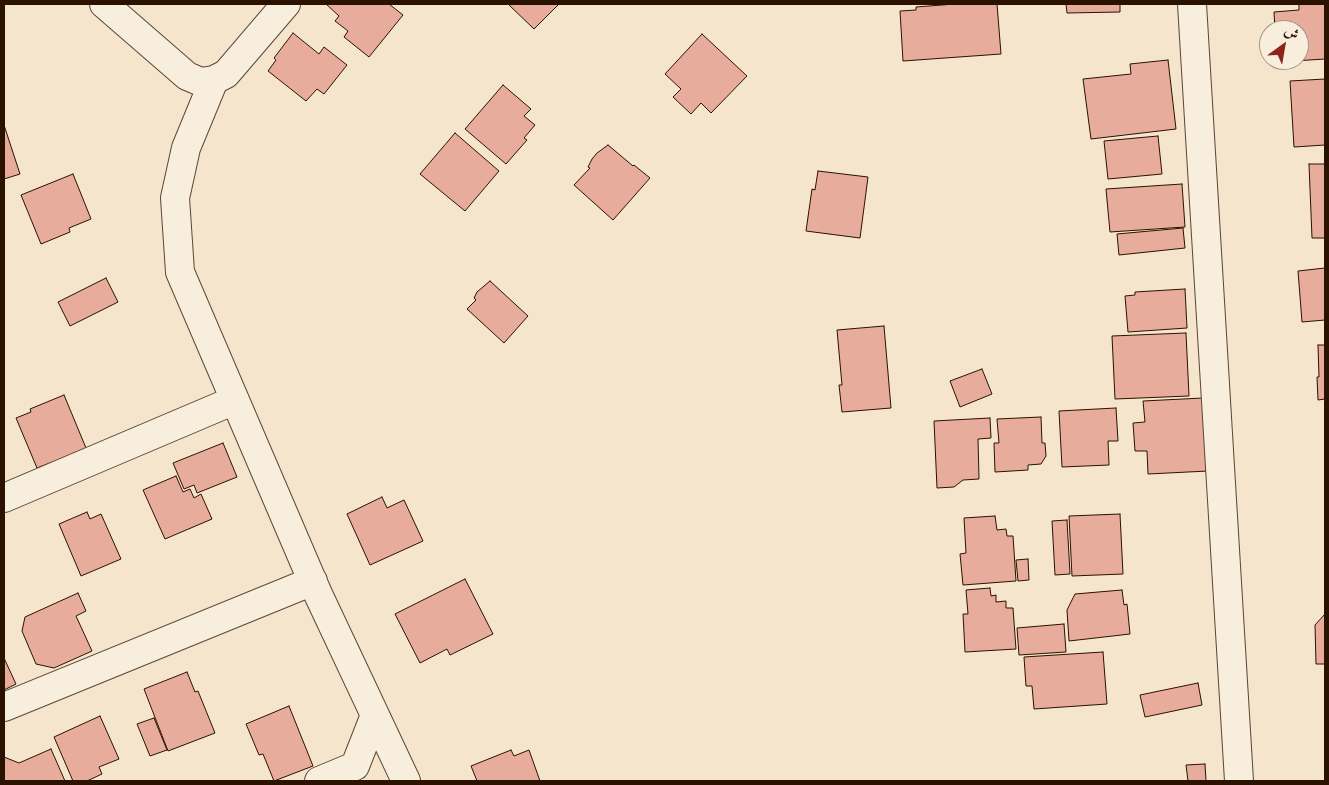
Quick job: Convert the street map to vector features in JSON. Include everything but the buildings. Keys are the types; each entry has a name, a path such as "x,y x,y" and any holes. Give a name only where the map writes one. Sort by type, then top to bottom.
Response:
{"street":[{"path":"104,4 187,76 201,82 214,80 226,74 286,4"},
{"path":"1192,4 1239,781"},
{"path":"214,80 186,148 175,198 180,272 313,581 406,781"},
{"path":"4,498 234,400"},
{"path":"4,707 313,581"},
{"path":"318,781 355,766 375,715"}]}
